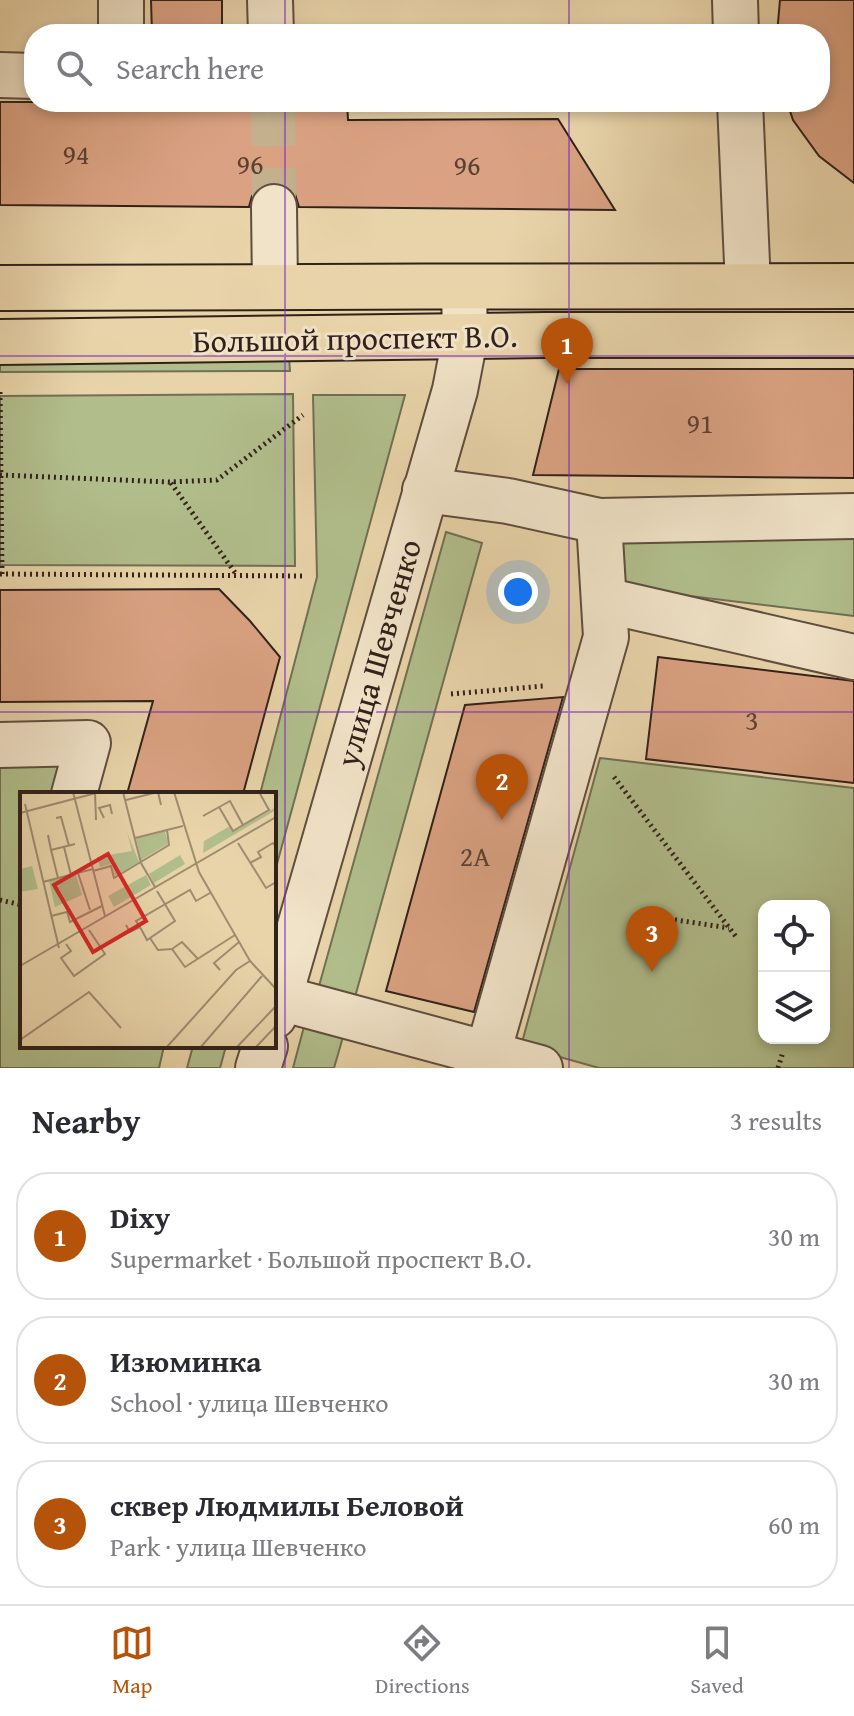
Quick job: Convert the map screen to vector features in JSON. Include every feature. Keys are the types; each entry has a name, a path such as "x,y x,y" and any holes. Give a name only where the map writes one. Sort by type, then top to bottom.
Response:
{"main road":[{"name":"Большой проспект В.О.","path":"0,288 854,286"},
{"name":"Большой проспект В.О.","path":"0,342 546,335 854,335"}],"street":[{"path":"121,0 121,24"},
{"path":"270,0 271,24"},
{"path":"735,0 736,24"},
{"path":"0,75 24,76"},
{"path":"740,112 748,286"},
{"path":"274,207 275,286"},
{"name":"улица Шевченко","path":"278,988 455,390 465,338 464,288"},
{"path":"425,490 508,501 599,521 854,516"},
{"path":"488,1053 606,637 599,521"},
{"path":"604,600 854,657"},
{"path":"0,745 88,743 75,792"},
{"path":"278,988 540,1068"},
{"path":"258,1068 264,1048"}],"path":[{"path":"0,392 1,574 305,576"},
{"path":"1,475 170,482 217,480 303,415"},
{"path":"170,482 236,574"},
{"path":"451,694 593,682"},
{"path":"609,770 737,938"},
{"path":"0,900 20,905"},
{"path":"663,918 729,928"},
{"path":"778,1068 783,1052"}],"green space":[{"path":"288,345 290,371 0,372 0,346"},
{"path":"293,394 295,566 0,565 0,396"},
{"path":"313,395 405,395 276,868 276,792 261,792 317,577"},
{"path":"446,532 482,543 355,997 319,986"},
{"path":"854,532 854,616 624,588 614,537"},
{"path":"69,758 59,792 20,792 20,1048 164,1048 159,1068 0,1068 0,759"},
{"path":"600,758 854,788 854,1068 599,1068 521,1046"},
{"path":"306,1019 345,1030 334,1068 293,1068"},
{"path":"192,1048 225,1048 220,1068 187,1068"}],"building":[{"path":"151,0 222,0 222,24 152,24"},
{"path":"780,0 854,0 854,183 819,156 790,112 830,112 830,24 778,24"},
{"path":"0,102 24,102 24,112 348,112 348,120 558,119 615,210 299,207 295,194 287,186 274,182 261,186 252,196 249,207 0,205"},
{"path":"559,369 854,369 854,478 533,475"},
{"path":"219,589 280,657 244,792 128,792 153,701 0,702 0,590"},
{"path":"658,657 854,681 854,783 646,759"},
{"path":"563,697 474,1012 386,991 465,705"}],"tunnel":[{"path":"273,112 274,207"}],"place":[{"name":"Dixy","path":"567,384"},
{"name":"Изюминка","path":"502,820"},
{"name":"сквер Людмилы Беловой","path":"652,972"}]}
